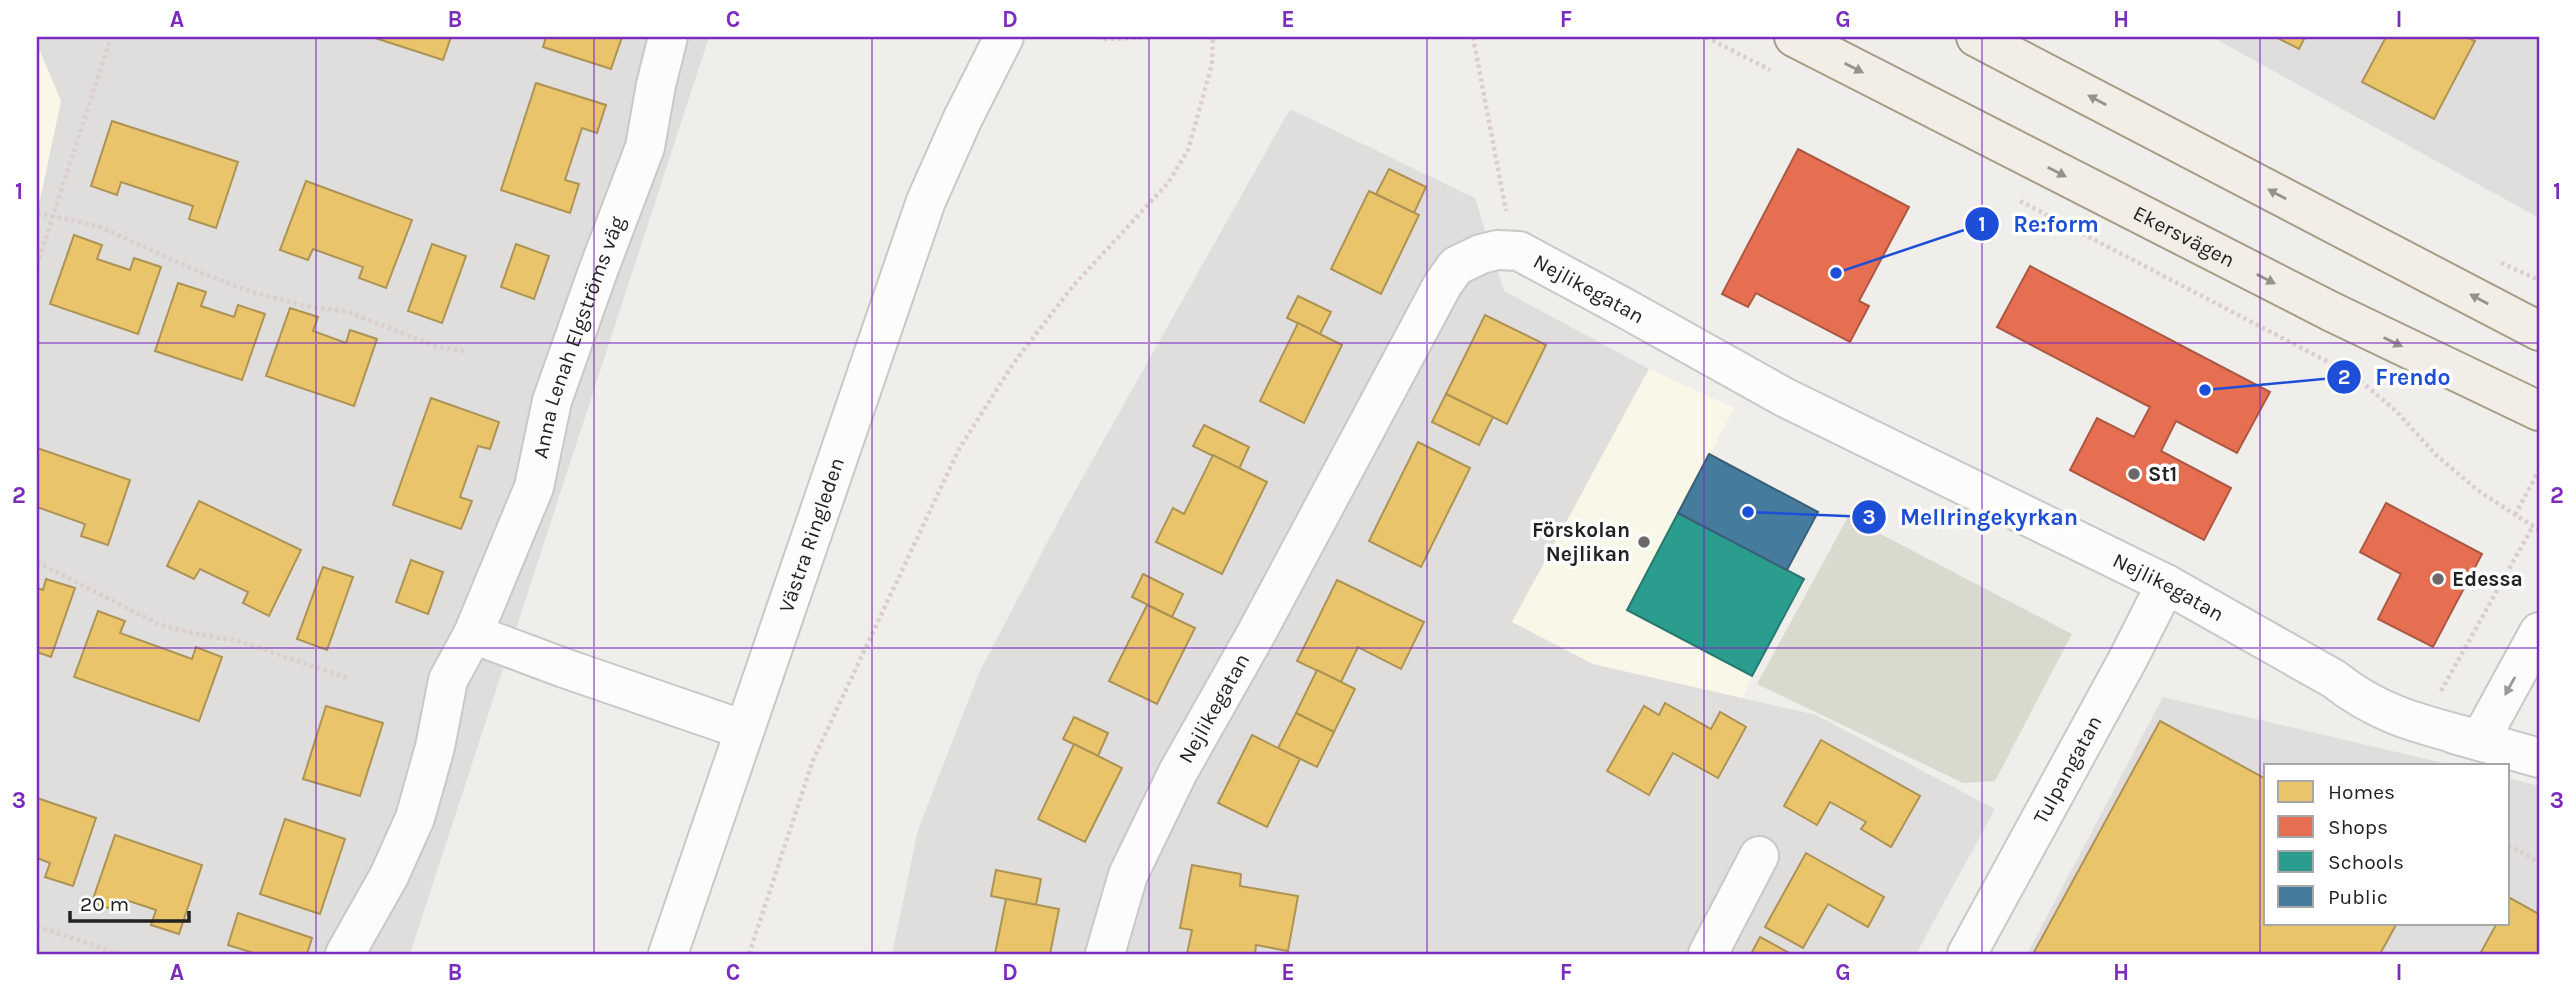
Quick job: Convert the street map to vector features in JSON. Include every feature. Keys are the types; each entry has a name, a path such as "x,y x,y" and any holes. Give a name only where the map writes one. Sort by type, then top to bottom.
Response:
{"main road":[{"name":"Ekersvägen","path":"1794,37 2309,300 2539,411"},
{"path":"1976,37 2539,331"}],"street":[{"name":"Anna Lenah Elgströms väg","path":"345,954 389,876 415,818 435,747 448,680 473,634 534,487 552,401 645,147 668,37"},
{"name":"Västra Ringleden","path":"962,118 990,37"},
{"name":"Västra Ringleden","path":"667,954 926,201 962,118 1004,37"},
{"name":"Nejlikegatan","path":"1105,954 1128,875 1178,772 1443,284 1456,265 1481,254 1506,250 1519,251 1784,397 2166,584 2334,679 2354,695 2413,722 2528,755"},
{"name":"Tulpangatan","path":"1966,954 2122,671 2166,584"},
{"name":"Nejlikegatan","path":"2413,722 2480,740 2539,632"},
{"path":"473,634 744,730"},
{"path":"1709,954 1759,856"}],"path":[{"path":"37,265 111,37"},
{"path":"1097,37 1153,37"},
{"path":"750,954 813,760 959,449 1013,363 1073,286 1168,183 1188,150 1212,64 1213,37"},
{"path":"1474,37 1509,225 1506,250"},
{"path":"1706,37 1780,75"},
{"path":"2014,197 2334,365 2364,384 2396,411 2437,456 2480,492 2539,530"},
{"path":"37,213 98,226 199,272 251,292 304,306 349,312 438,347 464,351"},
{"path":"2515,515 2539,470"},
{"path":"2413,722 2533,526"},
{"path":"37,562 158,624 192,634 239,641 347,678"},
{"path":"2510,846 2539,862"},
{"path":"37,926 120,954"}],"shaded area":[{"path":"37,37 709,37 410,954 37,954"},
{"path":"2212,37 2539,37 2539,218"},
{"path":"37,44 61,101 40,200 37,200"},
{"path":"1290,109 1475,198 1504,291 1649,369 1513,622 1593,664 1816,715 1995,809 1916,954 892,954 918,830 979,673 1061,516"},
{"name":"Förskolan Nejlikan","path":"1649,369 1734,408 1679,513 1804,579 1743,698 1593,664 1512,622"},
{"path":"1848,517 2072,634 1995,781 1963,783 1757,684"},
{"path":"2163,697 2448,764 2264,764 2264,925 2510,925 2510,779 2539,786 2539,954 2027,954"}],"building: Homes":[{"path":"372,37 451,37 443,60"},
{"path":"546,37 622,37 611,69 543,47"},
{"path":"2276,37 2305,37 2299,49"},
{"path":"2386,37 2466,37 2475,41 2434,119 2362,82"},
{"path":"536,83 606,105 597,133 582,128 565,180 579,184 570,213 501,190"},
{"path":"112,121 238,162 216,228 189,219 193,206 121,182 117,195 91,186"},
{"path":"1389,169 1426,187 1414,213 1376,194"},
{"path":"306,181 412,220 386,288 359,278 363,267 313,249 308,260 280,250"},
{"path":"1369,191 1419,215 1381,294 1331,269"},
{"path":"74,235 102,245 97,259 130,270 134,258 161,267 138,334 50,304"},
{"path":"432,244 466,256 442,323 408,311"},
{"path":"516,244 549,256 534,299 501,287"},
{"path":"178,283 206,292 201,306 234,317 238,305 265,314 242,380 155,351"},
{"path":"1298,296 1331,312 1320,334 1287,318"},
{"path":"290,308 318,317 313,331 346,343 350,330 377,339 354,406 266,376"},
{"path":"1485,315 1546,345 1507,424 1446,394"},
{"path":"1298,323 1342,345 1304,423 1260,401"},
{"path":"1446,394 1493,417 1479,445 1432,422"},
{"path":"431,398 499,422 490,449 478,446 460,497 472,501 461,529 393,505"},
{"path":"1204,425 1249,447 1239,469 1193,446"},
{"path":"1418,442 1470,468 1421,567 1369,541"},
{"path":"37,448 130,480 108,545 81,536 85,524 37,507"},
{"path":"1213,455 1267,482 1222,574 1156,542 1173,508 1184,514"},
{"path":"199,501 301,550 269,616 243,603 248,592 200,569 194,579 167,566"},
{"path":"411,560 443,572 428,614 396,602"},
{"path":"323,567 353,577 327,650 297,639"},
{"path":"1143,574 1183,594 1172,617 1132,597"},
{"path":"46,579 75,588 51,657 37,652 37,588 43,590"},
{"path":"1337,580 1424,622 1401,669 1358,647 1341,682 1297,661"},
{"path":"1147,605 1195,628 1157,704 1109,681"},
{"path":"98,611 125,621 120,633 192,659 196,647 222,657 199,721 74,677"},
{"path":"1317,670 1355,689 1334,732 1296,713"},
{"path":"1665,703 1711,729 1720,712 1746,727 1718,778 1673,753 1649,795 1607,771 1644,706 1659,715"},
{"path":"326,706 383,723 360,796 303,779"},
{"path":"1296,713 1334,732 1317,767 1278,748"},
{"path":"1074,717 1108,733 1098,756 1063,739"},
{"path":"2160,721 2264,778 2264,925 2396,925 2380,954 2033,954"},
{"path":"1252,735 1300,759 1267,827 1218,803"},
{"path":"1821,740 1920,796 1891,847 1861,829 1866,822 1830,802 1817,825 1784,806"},
{"path":"1074,744 1122,768 1085,842 1038,819"},
{"path":"37,798 96,818 73,886 45,877 50,863 37,858"},
{"path":"285,819 345,839 320,914 260,894"},
{"path":"115,835 202,865 179,934 151,925 156,910 123,899 119,912 92,902"},
{"path":"1806,853 1884,897 1868,927 1828,904 1803,948 1765,927"},
{"path":"1192,865 1241,874 1240,886 1298,896 1288,951 1256,945 1255,954 1187,954 1192,930 1180,928"},
{"path":"996,870 1041,879 1036,905 991,896"},
{"path":"2510,898 2539,914 2539,954 2480,954 2496,925 2510,925"},
{"path":"1006,899 1059,909 1050,954 995,954"},
{"path":"238,913 312,938 307,954 257,954 228,945"},
{"path":"1760,937 1791,954 1751,954"}],"building: Shops":[{"path":"1798,149 1909,207 1859,301 1869,306 1850,342 1756,293 1748,307 1722,294"},
{"path":"2030,266 2270,392 2237,453 2176,421 2161,451 2231,488 2204,540 2070,470 2097,418 2134,437 2150,407 1997,327"},
{"path":"2386,503 2482,554 2433,647 2378,619 2401,574 2360,552"}],"building: Schools":[{"path":"1678,513 1804,579 1752,676 1627,610"}],"building: Public":[{"path":"1709,454 1818,512 1787,570 1678,513"}],"place":[{"name":"Re:form","path":"1836,273"},
{"name":"Frendo","path":"2205,390"},
{"name":"St1","path":"2134,474"},
{"name":"Mellringekyrkan","path":"1748,512"},
{"name":"Förskolan Nejlikan","path":"1644,542"},
{"name":"Edessa","path":"2438,579"}]}
